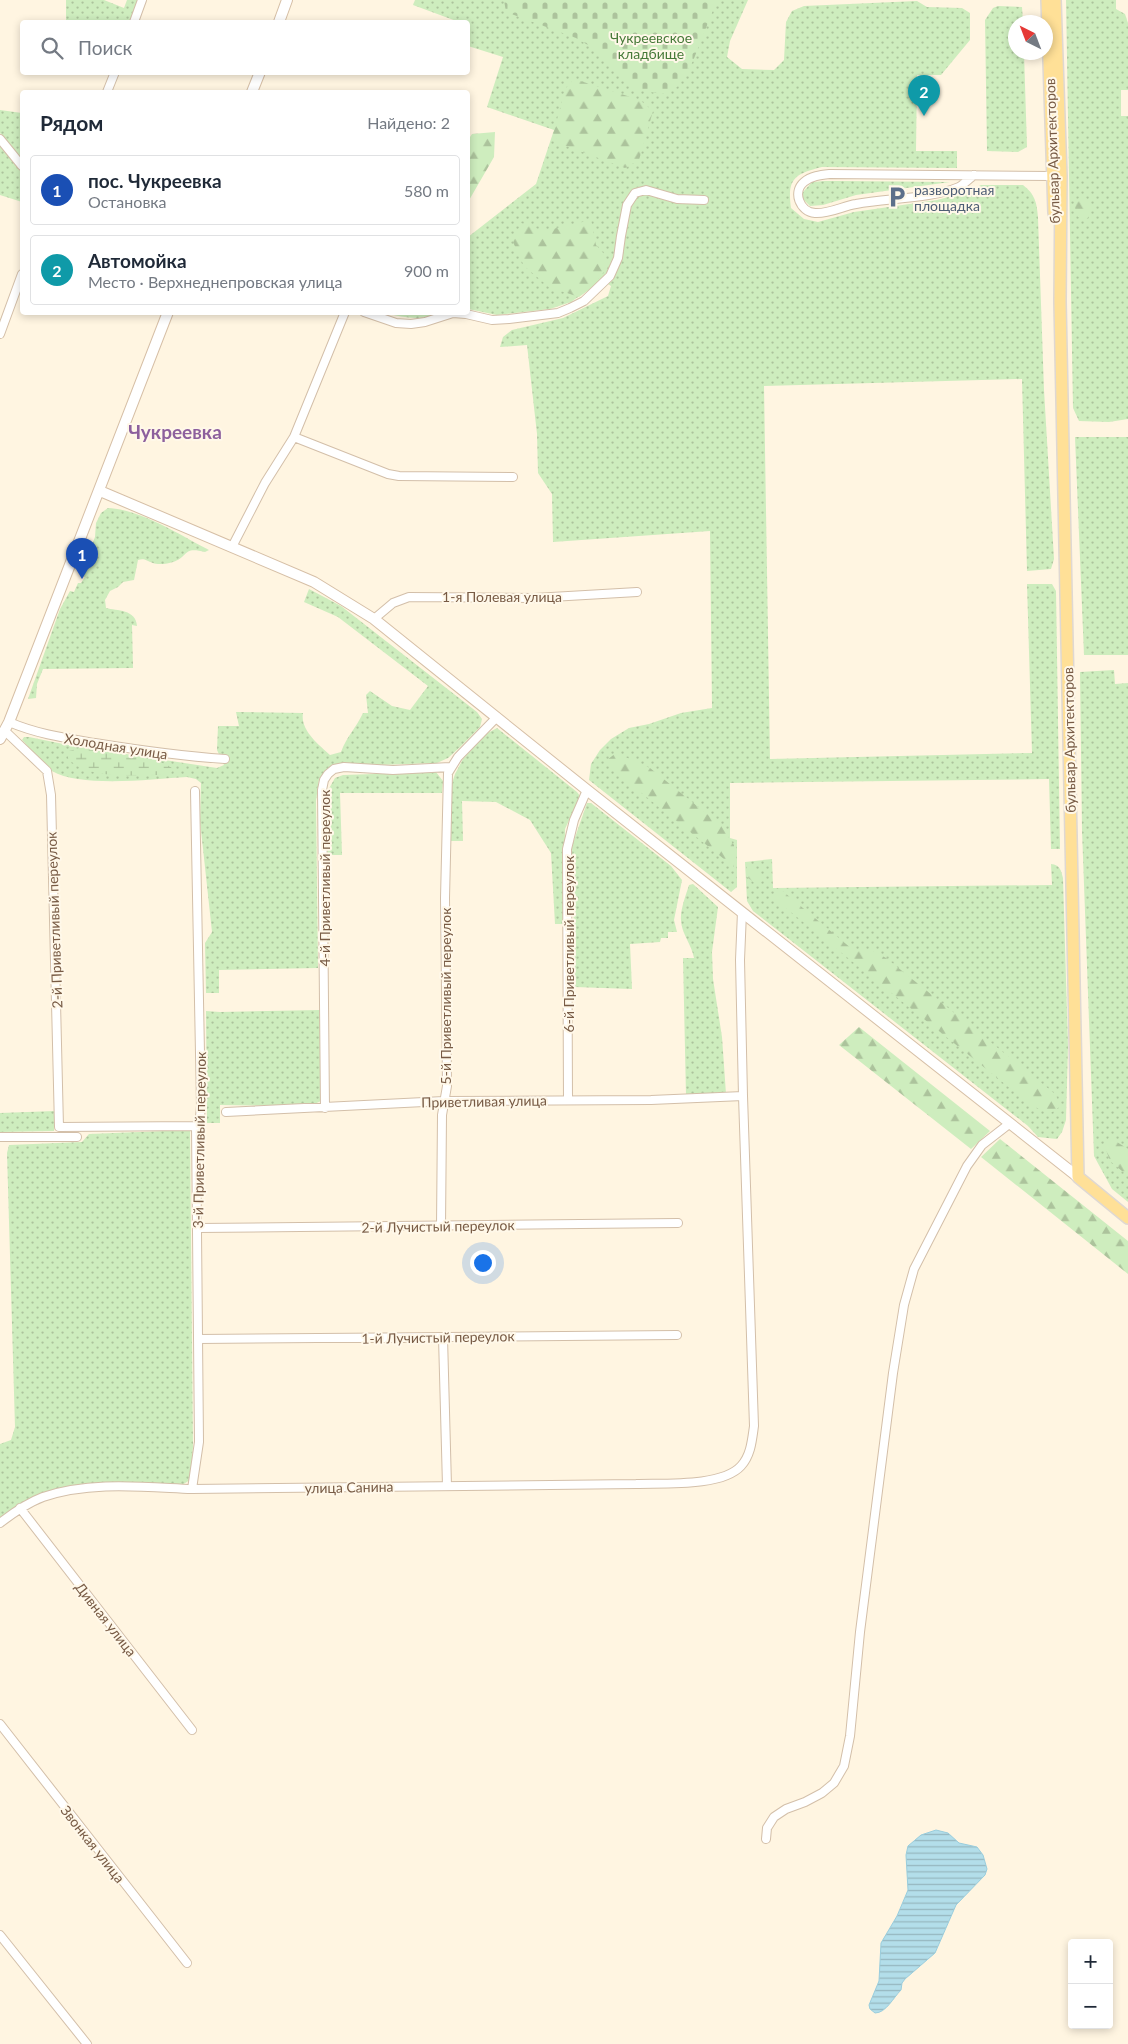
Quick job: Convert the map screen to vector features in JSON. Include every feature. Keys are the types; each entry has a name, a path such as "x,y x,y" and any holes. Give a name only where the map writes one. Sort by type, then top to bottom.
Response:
{"main road":[{"path":"280,20 287,0"},
{"name":"бульвар Архитекторов","path":"1047,0 1060,302 1078,1178"},
{"name":"бульвар Архитекторов","path":"1055,0 1056,176"},
{"path":"253,90 259,75"},
{"path":"5,730 100,491 167,315"},
{"path":"100,491 314,582 374,619 1128,1218"}],"street":[{"path":"135,20 142,0"},
{"path":"108,90 114,75"},
{"path":"0,138 20,163"},
{"path":"974,175 959,187 929,194 871,201 815,213 807,211 800,204 798,197 800,186 806,181 818,176 838,174 974,175 1056,176"},
{"path":"470,315 492,320 558,313 584,300 610,276 618,258 627,205 635,193 646,190 677,199 704,200"},
{"path":"0,334 20,279"},
{"path":"232,547 265,483 294,437 344,315"},
{"path":"373,315 396,323 411,324 450,315"},
{"path":"294,437 388,474 399,476 513,477"},
{"name":"1-я Полевая улица","path":"374,619 393,603 409,597 534,598 637,592"},
{"path":"450,767 496,717"},
{"name":"Холодная улица","path":"5,730 28,730 51,736 138,750 225,760"},
{"name":"2-й Приветливый переулок","path":"5,730 47,771 50,795 59,1127 196,1126"},
{"name":"4-й Приветливый переулок","path":"325,1108 322,790 324,780 334,769 344,767 393,770 450,767"},
{"name":"5-й Приветливый переулок","path":"440,1226 442,1115 447,1086 444,898 448,773 450,767"},
{"name":"6-й Приветливый переулок","path":"568,1100 567,850 574,820 587,790"},
{"name":"3-й Приветливый переулок","path":"192,1489 199,1442 196,1126 200,1117 201,1106 195,791"},
{"name":"улица Санина","path":"0,1523 20,1508 41,1498 63,1491 92,1488 137,1486 192,1489 636,1484 705,1480 726,1476 740,1467 752,1444 754,1426 743,1096 740,960 742,912"},
{"name":"Приветливая улица","path":"226,1112 444,1101 651,1100 743,1096"},
{"path":"766,1839 767,1828 774,1817 786,1809 806,1802 822,1793 834,1783 844,1766 850,1736 860,1632 893,1373 904,1305 914,1268 967,1166 982,1145 1009,1124"},
{"path":"0,1137 77,1137"},
{"name":"2-й Лучистый переулок","path":"198,1228 678,1223"},
{"name":"1-й Лучистый переулок","path":"198,1339 677,1335"},
{"path":"443,1337 447,1486"},
{"name":"Дивная улица","path":"20,1508 192,1730"},
{"name":"Звонкая улица","path":"0,1724 187,1963"},
{"path":"0,1935 86,2044"}],"green space":[{"path":"66,0 104,0 124,8 127,0 138,0 131,20 66,20"},
{"path":"415,0 748,0 730,41 727,57 742,69 774,70 784,60 786,22 792,11 804,6 917,1 927,7 962,8 970,13 970,40 941,75 917,75 916,151 957,151 957,168 822,167 805,172 794,179 790,190 791,208 804,219 818,222 854,212 937,200 967,192 981,185 1023,185 1033,195 1038,218 1044,390 1054,559 1051,569 1027,571 1022,379 764,386 770,759 1032,753 1027,584 1052,584 1056,591 1060,849 1051,849 1049,779 730,783 730,838 737,840 737,887 731,892 589,780 591,764 600,750 611,739 629,728 649,724 681,713 712,708 710,531 553,542 552,494 538,473 537,434 527,345 500,347 503,337 512,330 563,318 608,296 611,286 602,280 571,302 550,309 497,315 470,309 470,235 536,184 554,130 487,107 503,57 470,47 470,20 454,20 413,5"},
{"name":"Чукреевское кладбище","path":"504,0 717,0 693,61 677,87 662,94 634,89 593,48 576,38 506,12"},
{"path":"1066,0 1116,0 1116,9 1125,14 1128,23 1128,90 1121,90 1121,116 1128,116 1128,419 1109,422 1079,421 1073,408"},
{"path":"998,6 1022,7 1023,15 1008,15 1008,60 1024,60 1027,147 1018,152 987,151 985,20 993,8"},
{"path":"574,79 640,100 653,111 639,160 625,168 561,144 553,135 565,89"},
{"path":"0,110 20,113 20,158 0,133"},
{"path":"495,132 494,157 470,199 470,137 472,134"},
{"path":"0,142 20,167 20,201 0,195"},
{"path":"812,182 950,182 856,195 823,205 810,206 803,199 803,192"},
{"path":"1085,197 1090,202 1091,212 1087,219 1078,217 1075,208 1077,199"},
{"path":"591,220 596,245 605,255 608,267 590,289 579,297 549,287 524,266 513,242 521,223 544,231"},
{"path":"395,315 436,315 413,318"},
{"path":"1075,437 1128,437 1128,655 1084,655"},
{"path":"108,508 120,509 146,518 173,530 209,550 205,552 189,551 178,560 166,564 138,560 134,580 123,582 110,591 105,600 106,608 130,614 136,620 137,626 132,625 133,668 43,669 37,684 36,698 28,699 60,609 70,591 74,592 78,583 81,583 85,577 80,575 95,537 96,523 101,513"},
{"path":"309,589 341,606 477,712 482,719 480,727 448,758 437,763 344,764 330,767 319,779 316,801 318,968 219,970 219,993 206,993 205,943 212,932 200,821 201,783 196,779 187,777 98,781 65,776 48,768 22,740 24,737 29,737 73,746 217,768 224,765 217,750 218,726 239,726 236,712 303,713 304,725 315,741 330,755 341,752 363,713 368,713 366,695 370,691 392,706 410,710 428,686 338,617 304,602"},
{"path":"1114,670 1115,684 1128,683 1128,1202 1112,1189 1094,1156 1082,830 1080,672"},
{"path":"497,728 580,796 565,829 564,924 555,924 551,853 530,820 496,802 462,801 463,841 451,841 451,786 455,774 463,759 484,735"},
{"path":"80,748 143,758 156,761 173,769 171,773 161,775 112,775 98,773 76,765 68,758 69,751"},
{"path":"616,753 650,768 728,831 729,839 734,845 734,867 624,779 607,760"},
{"path":"436,772 443,781 442,793 340,793 342,855 327,855 327,792 335,778 343,775"},
{"path":"587,803 591,803 671,866 682,880 674,920 677,932 668,932 668,938 661,938 660,942 630,944 632,989 575,987 572,846"},
{"path":"772,859 773,888 1052,885 1051,864 1058,867 1063,878 1068,1046 1066,1120 1062,1132 1057,1139 1038,1137 1028,1126 753,911 747,901 745,862"},
{"path":"747,864 764,878 758,886 747,877"},
{"path":"693,884 718,907 712,952 713,979 722,1037 726,1094 686,1095 683,958 694,958 681,925 681,916 689,885"},
{"path":"779,888 852,949 869,949 886,958 1055,1094 1061,1106 1049,1114 1031,1105 772,897"},
{"path":"320,1010 321,1101 310,1106 220,1105 220,1123 207,1123 206,1011"},
{"path":"859,1027 990,1131 971,1149 839,1045"},
{"path":"55,1111 54,1131 0,1132 0,1113"},
{"path":"190,1130 193,1447 190,1480 182,1485 76,1486 0,1520 0,1444 11,1440 15,1427 7,1153 9,1145 82,1142 89,1134"},
{"path":"1109,1137 1128,1149 1128,1176 1110,1161 1105,1147"},
{"path":"1000,1139 1128,1241 1128,1274 981,1157"}],"water":[{"path":"936,1830 948,1833 959,1843 977,1847 983,1855 987,1869 985,1875 956,1905 935,1953 905,1979 901,1990 883,2011 875,2013 870,2009 869,2005 879,1981 881,1943 897,1916 908,1890 906,1855 908,1846 921,1835"}],"place":[{"name":"Автомойка","path":"924,116"},
{"name":"разворотная площадка","path":"897,197"},
{"name":"пос. Чукреевка","path":"82,579"}],"district":[{"name":"Чукреевка","path":"175,431"}]}
